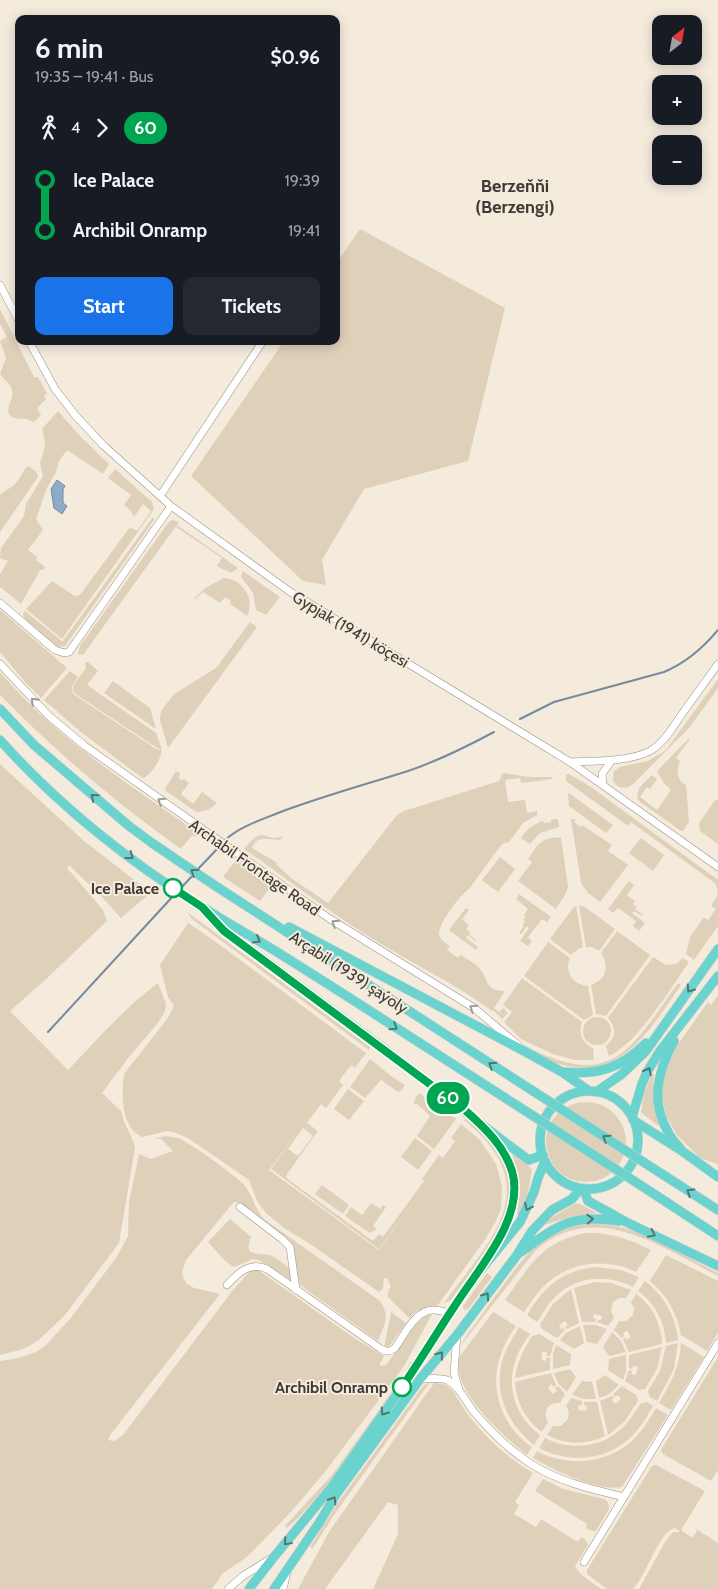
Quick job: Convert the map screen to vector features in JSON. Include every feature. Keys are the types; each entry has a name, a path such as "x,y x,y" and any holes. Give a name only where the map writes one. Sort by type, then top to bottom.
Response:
{"main road":[{"name":"Arçabil (1939) şaýoly","path":"0,709 34,745 129,826 174,859 718,1210"},
{"name":"Arçabil (1939) şaýoly","path":"0,742 25,769 86,822 160,879 201,907 283,956 524,1110 718,1236"},
{"path":"217,887 298,932 524,1051 592,1091 609,1096 621,1103 633,1118 718,1177"},
{"path":"201,907 224,931 466,1111 503,1149 512,1171 514,1184 511,1209 504,1229 479,1272"},
{"path":"718,949 715,960 635,1063 622,1074 592,1091 578,1092 567,1096 549,1111 544,1121 540,1144 544,1158 552,1171 560,1179 582,1189 602,1187 613,1182 630,1166 638,1143 633,1118 647,1072 660,1051 684,1023 718,976"},
{"path":"682,1151 664,1124 659,1106 658,1079 665,1058 684,1023"},
{"path":"562,1072 597,1072 623,1063 640,1050 664,1025"},
{"path":"480,1124 529,1160 544,1158"},
{"path":"249,1589 272,1558 331,1488 412,1373 450,1313 479,1272 520,1222 534,1192 544,1158"},
{"path":"582,1189 588,1201 626,1222 718,1266"},
{"path":"274,1589 337,1493 420,1380 517,1255 538,1224 552,1210 572,1199 582,1189"},
{"path":"517,1255 553,1228 575,1220 603,1218 626,1222"}],"street":[{"path":"0,285 15,313"},
{"name":"Gypjak (1941) köçesi","path":"31,345 55,389 75,415 103,445 171,506 289,591 570,762 718,867"},
{"path":"160,496 260,345"},
{"path":"0,604 55,650 64,653 69,652 171,506"},
{"name":"Archabil Frontage Road","path":"0,664 37,704 73,737 330,920 474,1008 524,1051"},
{"path":"570,762 612,760 649,752 659,744 718,664"},
{"path":"603,785 602,774 612,760"},
{"path":"706,1168 718,1170"},
{"path":"240,1208 290,1247 296,1290"},
{"path":"227,1285 243,1270 260,1266 386,1352 395,1348 416,1318 422,1313 432,1310 450,1313"},
{"path":"456,1335 454,1372 460,1393"},
{"path":"584,1562 718,1343"},
{"path":"420,1380 439,1378 451,1383 496,1436 516,1454 530,1463 560,1480 587,1489 624,1497"},
{"path":"228,1589 243,1576 272,1558"},
{"path":"283,1589 287,1570"}],"shaded area":[{"path":"360,229 505,308 468,461 364,489 322,560 326,585 303,581 191,476 281,345 340,345 340,258"},
{"path":"0,309 15,339 15,345 18,345 34,377 38,377 47,394 44,395 46,399 37,408 41,415 34,422 27,419 16,419 9,413 12,390 0,374 6,358 0,341 7,337 0,324"},
{"path":"58,411 109,464 103,474 67,450 59,461 36,519 43,530 28,550 45,567 43,570 40,570 21,604 0,587 0,574 8,561 0,558 1,548 24,516 26,504 43,476 40,463 45,442 42,429"},
{"path":"28,466 37,472 38,477 0,532 0,495 14,485"},
{"path":"115,469 152,502 154,509 62,639 26,609 52,581 75,596 80,595 130,527 137,531 151,511 143,504 134,517 124,505 131,495 108,478"},
{"path":"153,517 154,520 65,646 55,646 25,620 23,614 25,611 63,641"},
{"path":"172,520 179,522 83,655 78,654 80,646"},
{"path":"177,525 238,568 231,573 217,566 222,558 176,527"},
{"path":"243,571 280,597 266,615 256,610 253,593 241,577"},
{"path":"224,578 231,579 246,591 250,603 247,616 230,604 231,601 225,597 220,603 203,592 194,599 205,588"},
{"path":"0,610 67,668 41,698 0,652"},
{"path":"250,622 257,627 168,748 160,720 161,711 174,694 216,668"},
{"path":"85,662 88,662 98,671 87,685 156,733 162,749 157,748 74,693 73,686 86,668"},
{"path":"70,671 78,677 72,686 73,694 156,749 162,750 156,766 144,778 81,732 44,700"},
{"path":"0,672 21,696 68,739 119,778 198,833 195,837 192,835 181,849 133,814 87,776 0,695"},
{"path":"718,679 718,688 690,727 633,784 622,788 617,786 613,781 614,771 620,767 648,761 666,750"},
{"path":"113,681 150,708 156,729 104,693"},
{"path":"689,738 676,758 680,761 678,768 679,778 686,785 689,822 681,831 639,801 637,793 640,787 652,775 657,779 650,789 647,787 640,797 657,810 671,790 663,782 657,771"},
{"path":"0,764 84,841 141,885 147,896 121,918 69,865 67,868 103,910 107,921 10,1011 68,1070 122,1014 158,983 166,1004 165,1011 158,1023 102,1093 122,1112 135,1147 119,1243 65,1315 39,1340 20,1350 0,1355"},
{"path":"176,771 180,773 179,779 184,779 189,783 181,794 193,804 202,792 217,803 207,810 196,812 166,791 165,789"},
{"path":"503,773 529,777 552,777 552,779 521,783 520,778 505,780 508,802 525,800 527,813 537,811 537,815 523,823 509,842 502,844 469,889 450,910 439,930 439,935 443,941 450,946 447,950 458,958 460,955 471,961 480,969 491,987 499,991 505,991 494,1008 499,1012 503,1008 508,1013 502,1019 493,1010 463,991 357,929 244,849 251,841 261,835 272,838 283,836 280,840 259,839 252,848 276,862 291,878 328,903 397,815 404,811 499,781"},
{"path":"569,774 591,787 718,880 718,894 716,884 631,822 628,826 566,781 566,775"},
{"path":"569,793 613,825 606,833 569,806"},
{"path":"716,799 718,800 718,844 700,831 699,823"},
{"path":"571,819 576,819 574,822 581,827 582,825 612,845 608,851 628,865 600,902 588,893 581,883"},
{"path":"551,820 558,820 559,827 540,833 530,844 521,838 528,829 536,824 543,821 544,823 551,822"},
{"path":"561,837 568,887 556,909 518,881 532,862 528,859 538,845 544,840"},
{"path":"641,838 664,855 653,871 629,853"},
{"path":"500,857 515,869 498,892 482,880"},
{"path":"236,860 272,885 260,901 223,877"},
{"path":"629,881 634,885 627,895 635,901 633,904 637,907 635,909 643,915 634,911 632,913 645,923 639,931 633,926 636,921 618,908 613,913 608,909"},
{"path":"519,894 551,917 547,922 542,919 528,937 532,941 528,946 520,941 529,928 527,926 521,934 519,933 524,926 525,921 523,920 526,916 524,915 528,909 516,899"},
{"path":"718,894 718,926 694,960 686,954 690,937 704,917 708,920 716,909 711,906"},
{"path":"579,905 585,907 615,929 599,951 592,947 586,947"},
{"path":"576,906 583,947 571,955 550,939"},
{"path":"466,908 469,910 462,919 469,925 466,929 470,932 469,934 476,940 468,935 466,938 478,947 476,950 449,930"},
{"path":"187,912 370,1047 369,1050 192,919"},
{"path":"188,923 366,1053 355,1068 351,1065 339,1081 343,1085 326,1108 321,1104 307,1123 318,1131 286,1177 373,1241 379,1234 383,1237 424,1181 427,1183 422,1179 439,1155 443,1158 455,1141 451,1138 461,1124 480,1140 496,1164 502,1187 501,1208 486,1238 438,1305 418,1310 409,1318 388,1297 391,1286 387,1278 384,1278 383,1289 379,1292 284,1228 266,1213 257,1201 249,1180 188,1138 167,1131 142,1137 135,1133 126,1118 124,1110 124,1074 168,1018 174,1006 168,997 160,965","holes":["303,1128 313,1136 298,1156 288,1149","299,1130 271,1169 379,1249 418,1196 379,1250 269,1170"]},
{"path":"617,931 650,955 606,1016 596,1014 591,985 600,980 605,972 604,958 601,953"},
{"path":"548,942 570,958 568,968 571,977 578,983 588,986 593,1015 584,1020 524,976"},
{"path":"653,957 666,965 676,964 683,958 689,962 642,1028 631,1040 609,1056 606,1046 612,1040 614,1029 608,1018"},
{"path":"522,978 582,1022 580,1030 582,1038 586,1044 593,1048 594,1060 575,1060 553,1054 521,1039 504,1022 512,1012 503,1005"},
{"path":"678,983 681,985 647,1033 619,1058 603,1065 584,1068 563,1065 541,1057 522,1044 552,1058 577,1064 598,1064 615,1057 631,1045"},
{"path":"718,995 718,1164 700,1158 677,1135 666,1116 662,1094 664,1075 671,1054 708,1002 711,1005"},
{"path":"597,1017 607,1021 611,1031 607,1041 597,1045 587,1041 583,1031 587,1021"},
{"path":"370,1059 405,1085 401,1091 398,1092 381,1080 365,1098 350,1087"},
{"path":"652,1074 654,1075 653,1094 658,1126 641,1112 644,1095"},
{"path":"348,1089 364,1101 349,1120 334,1109"},
{"path":"419,1093 456,1119 434,1149 417,1136 430,1116 417,1104 414,1104"},
{"path":"586,1102 601,1105 614,1114 623,1127 626,1142 623,1157 614,1170 601,1179 586,1182 571,1179 558,1170 549,1157 546,1142 549,1127 558,1114 571,1105"},
{"path":"465,1119 480,1129 500,1153 509,1177 510,1204 493,1242 451,1300 444,1303 479,1257 493,1235 503,1213 507,1191 503,1168 489,1145"},
{"path":"166,1136 178,1138 224,1168 245,1186 265,1220 380,1301 386,1317 378,1341 300,1285 293,1249 285,1237 239,1203 234,1202 186,1260 182,1272 187,1284 194,1288 220,1294 108,1440 114,1441 123,1435 233,1290 251,1270 258,1270 354,1338 384,1356 379,1366 386,1365 416,1324 425,1316 432,1314 404,1366 325,1472 289,1514 247,1557 223,1573 212,1589 0,1589 0,1361 19,1358 36,1352 45,1346 70,1319 116,1258 128,1236 129,1202 139,1154 151,1159 173,1151 161,1139 155,1138"},
{"path":"415,1138 432,1151 418,1170 401,1157"},
{"path":"512,1154 532,1170 528,1193 518,1215 520,1189"},
{"path":"322,1185 349,1205 343,1214 315,1194"},
{"path":"371,1203 380,1209 383,1205 386,1207 373,1226 377,1229 370,1233 345,1216 351,1207 362,1215"},
{"path":"576,1203 597,1213 570,1217 544,1225 554,1216"},
{"path":"230,1219 251,1237 250,1251 277,1259 292,1271 291,1280 259,1260 253,1259 234,1267 225,1261 208,1242"},
{"path":"593,1223 626,1228 642,1234 718,1273 718,1276 651,1241 604,1228 580,1228 557,1236 535,1251 458,1349 510,1275 539,1243 562,1229"},
{"path":"585,1233 619,1237 651,1250 636,1272 612,1264 599,1264 575,1267 563,1272 543,1287 524,1312 505,1300 529,1266 538,1257 557,1243"},
{"path":"666,1255 718,1281 718,1333 707,1351 681,1335 677,1319 670,1305 650,1281"},
{"path":"594,1267 621,1270 639,1277 633,1287 613,1280 603,1279 593,1279 573,1284 556,1296 537,1322 527,1315 540,1296 554,1282 582,1269"},
{"path":"487,1273 492,1277 468,1309 464,1310 463,1306"},
{"path":"645,1281 658,1293 668,1307 675,1323 678,1340 666,1343 664,1328 658,1314 649,1301 638,1291"},
{"path":"595,1282 611,1283 631,1290 626,1298 619,1298 613,1302 611,1311 614,1318 608,1326 597,1322 601,1320 602,1316 594,1314 595,1322 582,1322 574,1288"},
{"path":"571,1289 579,1323 567,1329 565,1327 568,1325 565,1321 559,1325 561,1329 564,1328 565,1330 557,1338 542,1329 540,1324 553,1304"},
{"path":"636,1294 647,1304 655,1316 660,1329 662,1344 629,1352 623,1339 627,1340 631,1337 627,1331 623,1333 624,1336 622,1338 614,1330 619,1321 626,1321 633,1315 634,1308 631,1302"},
{"path":"391,1312 406,1323 388,1348 384,1348"},
{"path":"493,1312 516,1326 509,1336 497,1367 497,1393 500,1406 513,1429 532,1447 527,1455 481,1411 470,1397 462,1382 459,1369 460,1356"},
{"path":"583,1325 595,1325 607,1329 597,1344 587,1342"},
{"path":"580,1326 584,1343 574,1349 560,1340 566,1333"},
{"path":"519,1327 530,1334 519,1351 515,1362 512,1382 513,1392 525,1420 540,1435 534,1445 524,1436 509,1416 501,1393 500,1380 504,1355"},
{"path":"612,1332 621,1341 626,1352 609,1356 603,1347"},
{"path":"539,1334 554,1343 550,1356 547,1356 547,1352 542,1352 542,1360 546,1361 547,1357 550,1358 550,1370 515,1378 519,1361 526,1346 532,1336"},
{"path":"678,1343 674,1369 657,1401 650,1397 648,1391 660,1371 666,1346"},
{"path":"681,1343 704,1357 671,1410 659,1403 674,1374 679,1359"},
{"path":"556,1345 571,1354 570,1365 553,1369 553,1354"},
{"path":"662,1347 657,1369 645,1389 639,1390 625,1381 629,1370 632,1371 632,1374 636,1375 638,1367 633,1366 632,1369 629,1368 629,1355"},
{"path":"626,1355 626,1371 623,1380 608,1370 609,1359"},
{"path":"718,1357 718,1470 711,1481 663,1454 661,1450"},
{"path":"411,1361 414,1363 407,1376 326,1487 287,1528 285,1526 332,1475 404,1375"},
{"path":"570,1369 576,1377 567,1392 558,1383 554,1373"},
{"path":"551,1373 556,1385 554,1387 551,1384 548,1388 553,1394 557,1391 555,1388 558,1386 565,1394 560,1403 552,1404 547,1408 546,1418 548,1422 542,1432 522,1410 517,1397 515,1382"},
{"path":"605,1375 619,1385 608,1395 599,1398 596,1381"},
{"path":"582,1381 592,1382 596,1399 584,1399 572,1395"},
{"path":"430,1382 334,1515 313,1548 310,1547 339,1501 424,1385"},
{"path":"434,1383 449,1387 469,1416 483,1432 515,1461 533,1473 515,1502 519,1505 514,1514 536,1527 541,1519 578,1542 581,1537 586,1540 588,1545 575,1566 583,1576 601,1589 373,1589 398,1534 398,1505 388,1502 325,1589 298,1589 329,1532"},
{"path":"622,1386 636,1395 638,1401 625,1421 608,1435 600,1401 612,1396 615,1404 621,1399 618,1395 615,1397 613,1394"},
{"path":"571,1398 582,1401 582,1405 579,1405 578,1410 586,1411 587,1406 584,1405 584,1402 597,1402 605,1436 591,1441 576,1443 561,1441 547,1435 553,1426 561,1426 568,1419 569,1412 566,1406"},
{"path":"647,1402 653,1406 641,1425 623,1444 612,1450 600,1455 576,1458 551,1453 539,1448 545,1438 565,1445 575,1446 605,1440 625,1425 641,1403"},
{"path":"656,1408 668,1415 622,1487 612,1488 576,1479 533,1458 537,1451 562,1460 576,1461 602,1458 626,1446 636,1437"},
{"path":"656,1465 705,1491 681,1530 692,1538 697,1531 696,1529 718,1543 718,1589 639,1589 665,1542 673,1532 680,1531 674,1528 662,1539 643,1575 633,1589 607,1589 587,1574 587,1570 652,1466"},
{"path":"543,1479 563,1489 604,1499 608,1502 609,1509 596,1531 586,1528 587,1524 535,1491"}],"water":[{"path":"57,480 65,486 63,489 63,503 67,506 62,514 54,508 51,489"}],"waterway":[{"path":"520,719 554,702 664,672 694,654 718,630"},
{"path":"224,841 242,828 263,819 419,767 494,732"},
{"path":"197,870 221,845"},
{"path":"180,889 194,874"},
{"path":"48,1032 175,894"}],"bus line":[{"name":"60","path":"173,888 202,907 224,931 466,1111 503,1149 512,1171 514,1184 514,1196 504,1229 479,1272 455,1305 402,1387"}],"place":[{"name":"Ice Palace","path":"173,888"},
{"name":"Archibil Onramp","path":"402,1387"}],"district":[{"name":"Berzeňňi (Berzengi)","path":"515,196"}]}
